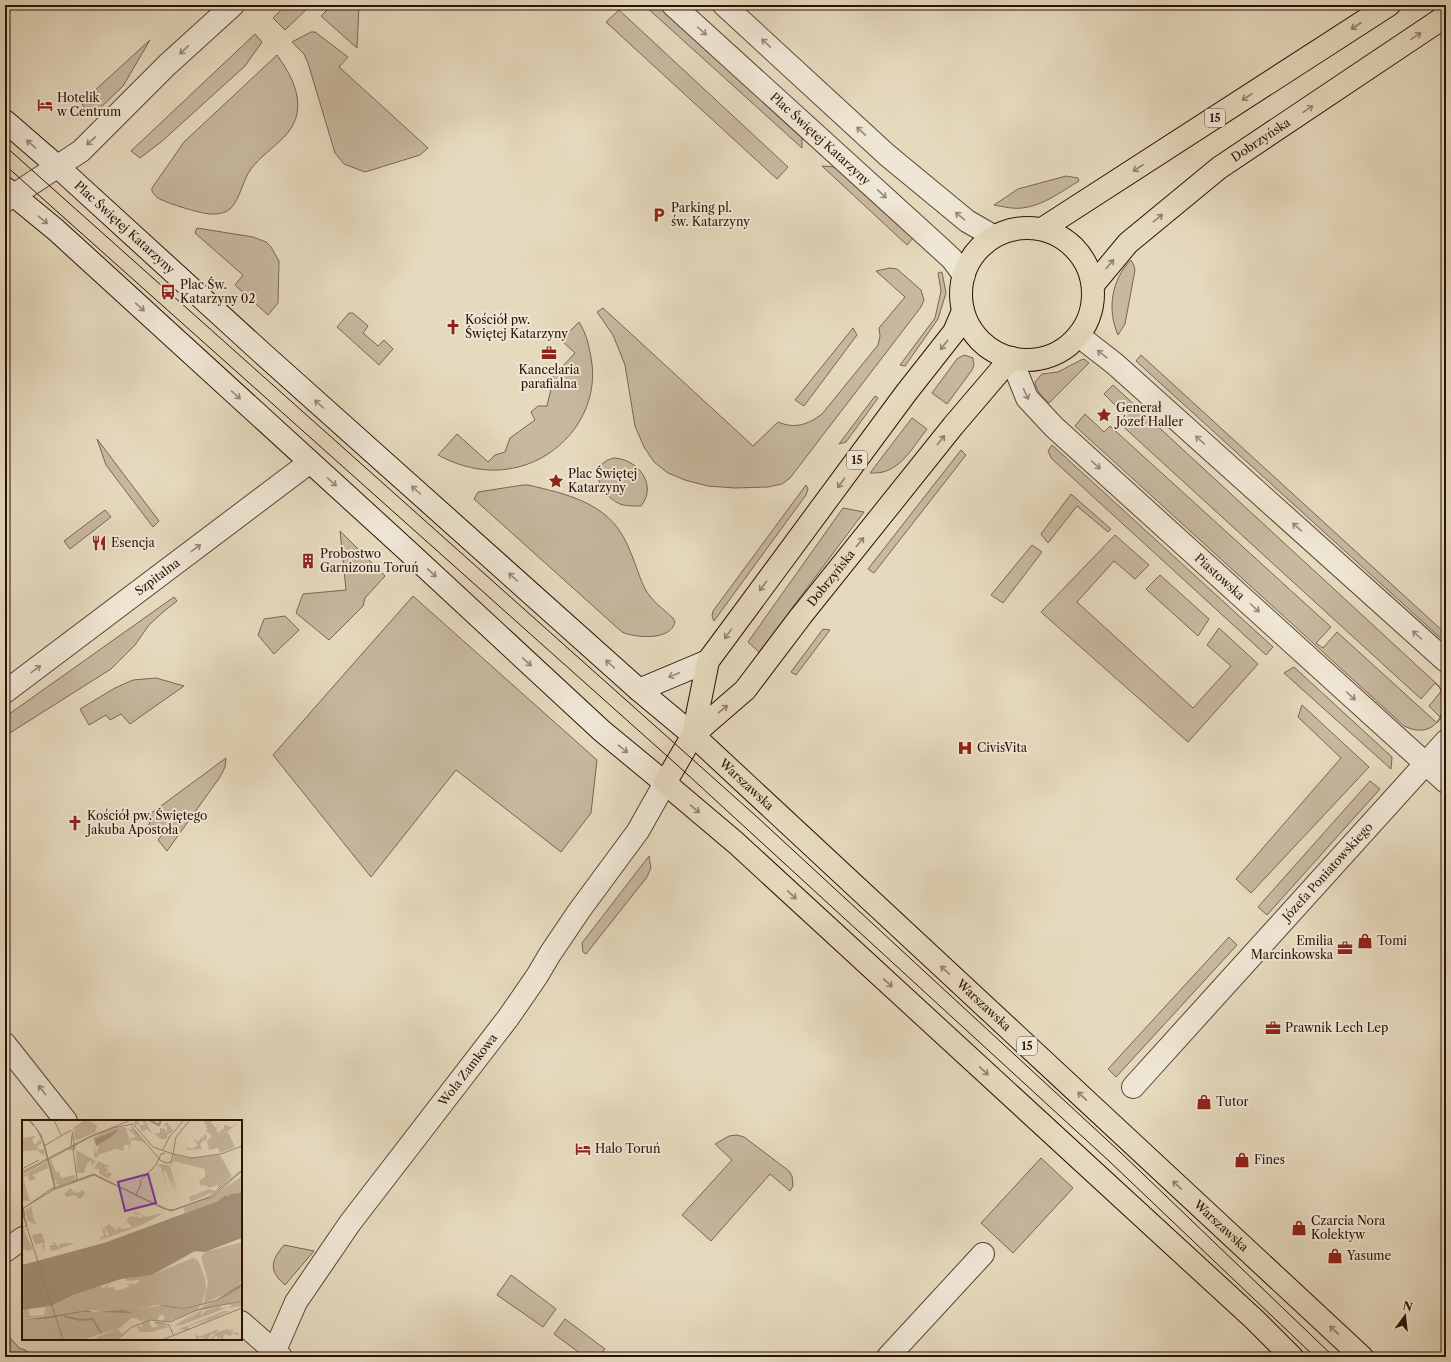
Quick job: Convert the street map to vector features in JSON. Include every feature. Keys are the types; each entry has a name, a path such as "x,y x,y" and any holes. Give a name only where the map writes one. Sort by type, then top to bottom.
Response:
{"main road":[{"name":"15","path":"1042,230 1389,5"},
{"name":"Dobrzyńska","path":"1093,285 1128,243 1219,168 1446,16"},
{"name":"15","path":"1022,228 1042,230 1060,237 1074,247 1086,263 1093,285 1093,301 1088,321 1079,336 1066,348 1051,356 1032,360 1011,358 991,349 974,332 963,311 961,294 964,275 974,255 993,236 1007,230 1022,228"},
{"name":"15","path":"665,784 693,734 708,661 906,393 954,332 963,311"},
{"name":"Dobrzyńska","path":"693,734 745,690 801,616 957,420 1011,358"},
{"name":"Warszawska","path":"693,734 1362,1357"},
{"path":"665,784 748,853 1249,1315 1292,1357"}],"street":[{"path":"8,195 29,186 81,151 167,65 232,5"},
{"name":"Plac Świętej Katarzyny","path":"673,5 940,247 952,259 964,275"},
{"path":"724,5 888,155 967,221 993,236"},
{"name":"Plac Świętej Katarzyny","path":"5,121 57,166 245,338 639,690 693,734"},
{"path":"8,195 56,230 602,731 665,784"},
{"path":"1079,336 1115,364 1446,661"},
{"name":"Piastowska","path":"1011,358 1027,398 1054,427 1446,782"},
{"name":"Szpitalna","path":"5,692 310,462"},
{"path":"639,690 708,661"},
{"name":"Józefa Poniatowskiego","path":"1133,1087 1446,741"},
{"name":"Wola Zamkowa","path":"275,1355 296,1302 327,1256 350,1223 508,1018 538,976 550,954 579,911 638,831 665,784"},
{"path":"5,1044 65,1120"},
{"path":"5,1251 22,1239"},
{"path":"888,1357 983,1254"},
{"path":"242,1323 275,1355"}],"shaded area":[{"path":"286,5 311,5 285,30 273,18"},
{"path":"332,5 359,5 357,48 321,16"},
{"path":"644,5 659,5 802,138 802,148"},
{"path":"619,10 788,167 777,179 606,22"},
{"path":"311,32 315,32 348,57 339,67 428,148 420,155 365,172 344,164 335,153 308,63 304,54 292,42"},
{"path":"255,34 262,42 245,66 161,142 140,158 131,151"},
{"path":"150,40 123,86 92,116 83,106 82,102"},
{"path":"277,55 290,75 294,86 298,108 296,119 291,129 282,139 251,169 234,205 222,213 208,214 177,206 157,197 152,192 152,188 184,142"},
{"path":"822,166 836,167 913,238 907,245"},
{"path":"1066,176 1078,178 1079,181 1045,201 1030,207 1019,208 1008,208 994,205 1018,189"},
{"path":"197,228 253,237 266,242 271,247 279,261 278,303 268,315 235,285 243,275 195,233"},
{"path":"1131,260 1135,270 1125,324 1118,335 1113,316 1113,296 1119,277"},
{"path":"890,268 897,269 921,290 924,300 921,307 790,478 782,484 768,487 735,488 708,486 685,480 668,473 654,462 644,447 635,426 625,365 613,335 597,312 603,308 753,446 778,422 790,425 801,425 822,414 878,345 880,336 879,328 905,297 876,271"},
{"path":"942,272 946,293 938,319 905,366 900,365 935,318 941,291 938,273"},
{"path":"349,313 353,313 368,326 363,333 378,346 384,340 393,349 379,365 337,327"},
{"path":"579,322 589,348 592,364 592,383 588,401 581,418 571,433 558,446 543,457 526,465 499,470 472,468 438,455 457,434 488,462 495,455 505,452 510,438 535,420 531,412 538,406 547,406 551,389 550,380 575,353 561,340"},
{"path":"853,328 857,335 804,406 795,400"},
{"path":"964,355 973,358 974,365 972,370 947,404 932,393 957,359"},
{"path":"1141,355 1446,634 1446,643 1136,361"},
{"path":"1084,359 1089,363 1049,403 1038,391 1035,382 1042,374 1058,372"},
{"path":"1113,385 1439,686 1439,687 1435,683 1421,699 1116,420 1123,413 1104,394"},
{"path":"875,396 878,398 846,442 839,444"},
{"path":"1085,414 1104,432 1110,426 1331,627 1316,643 1323,648 1337,632 1436,722 1431,727 1424,730 1415,730 1404,726 1075,426"},
{"path":"912,418 927,429 913,448 897,465 881,472 870,473"},
{"path":"97,439 159,521 153,527 106,465"},
{"path":"1052,445 1273,647 1266,655 1052,459 1048,451"},
{"path":"961,450 966,455 874,573 868,569"},
{"path":"614,458 623,459 631,463 643,474 647,490 646,498 641,506 623,505 615,502 603,489 599,482 598,474 600,467 605,462"},
{"path":"523,485 543,488 585,502 609,519 619,530 627,544 645,589 658,605 673,618 675,622 672,628 660,635 652,636 635,636 622,632 474,499 478,492"},
{"path":"806,485 808,489 806,495 714,621 712,616 713,611"},
{"path":"1071,494 1111,529 1108,532 1077,506 1048,543 1041,534"},
{"path":"843,508 864,512 759,652 748,642"},
{"path":"105,510 111,517 70,549 64,541"},
{"path":"340,531 385,576 365,598 363,606 329,640 296,613 303,594 346,590"},
{"path":"1115,535 1149,565 1135,579 1114,561 1077,602 1193,708 1231,666 1207,645 1219,628 1258,664 1188,742 1041,612"},
{"path":"1032,545 1042,552 1003,603 991,595"},
{"path":"1160,575 1209,619 1198,636 1146,589"},
{"path":"413,596 597,760 591,813 561,852 456,770 371,877 273,755"},
{"path":"174,597 177,601 149,625 135,645 111,669 5,736 5,717"},
{"path":"285,616 299,630 274,654 258,635 264,619"},
{"path":"823,629 830,630 796,675 791,672"},
{"path":"1294,667 1392,757 1391,769 1284,673"},
{"path":"156,678 184,686 130,724 121,714 110,720 106,715 89,725 80,709 115,688 133,680"},
{"path":"1441,692 1443,706 1440,717 1429,706"},
{"path":"1302,705 1369,767 1251,893 1236,879 1341,758 1298,717"},
{"path":"226,758 225,767 220,777 167,851 158,840 161,836 161,830 150,828 148,825 150,823 146,817"},
{"path":"1370,781 1380,789 1267,915 1258,907"},
{"path":"649,856 651,868 647,877 586,954 583,952 582,943"},
{"path":"1229,937 1237,945 1116,1077 1108,1069"},
{"path":"737,1135 744,1137 789,1171 792,1176 793,1186 790,1191 770,1174 711,1241 682,1215 732,1160 715,1144 729,1136"},
{"path":"1041,1158 1073,1188 1013,1253 981,1223"},
{"path":"284,1245 314,1251 285,1285 276,1275 273,1265 276,1256"},
{"path":"511,1275 556,1309 543,1327 497,1295"},
{"path":"565,1319 605,1349 599,1357 585,1357 554,1334"},
{"path":"5,1332 19,1348 25,1350 34,1357 5,1357"}],"tram line":[{"path":"5,146 756,816 1119,1151 1334,1357"},
{"path":"5,165 676,764 1109,1161 1315,1357"}],"place":[{"name":"Hotelik w Centrum","path":"45,105"},
{"name":"Parking pl. św. Katarzyny","path":"659,215"},
{"name":"Plac Św. Katarzyny 02","path":"168,292"},
{"name":"Kościół pw. Świętej Katarzyny","path":"453,327"},
{"name":"Kancelaria parafialna","path":"549,353"},
{"name":"Generał Józef Haller","path":"1104,415"},
{"name":"Plac Świętej Katarzyny","path":"556,481"},
{"name":"Esencja","path":"99,543"},
{"name":"Probostwo Garnizonu Toruń","path":"308,561"},
{"name":"CivisVita","path":"965,748"},
{"name":"Kościół pw. Świętego Jakuba Apostoła","path":"75,823"},
{"name":"Tomi","path":"1365,941"},
{"name":"Emilia Marcinkowska","path":"1345,948"},
{"name":"Prawnik Lech Lep","path":"1273,1028"},
{"name":"Tutor","path":"1204,1102"},
{"name":"Halo Toruń","path":"583,1149"},
{"name":"Fines","path":"1242,1160"},
{"name":"Czarcia Nora Kolektyw","path":"1299,1228"},
{"name":"Yasume","path":"1335,1256"}]}
